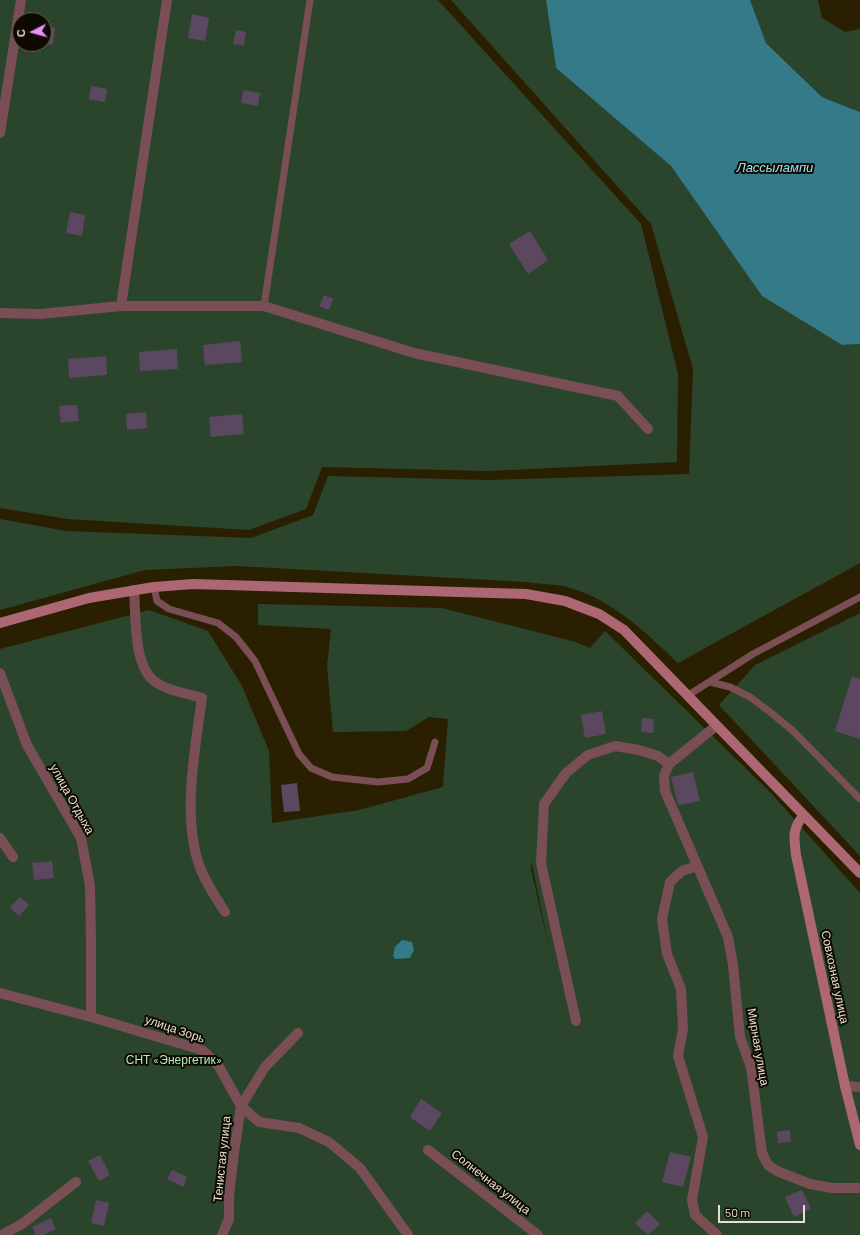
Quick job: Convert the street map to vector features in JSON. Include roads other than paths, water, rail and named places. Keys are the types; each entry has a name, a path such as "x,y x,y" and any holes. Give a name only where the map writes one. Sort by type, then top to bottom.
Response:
{"main road":[{"path":"0,623 89,598 154,587 193,584 526,594 565,601 599,614 624,630 860,873"},
{"name":"Совхозная улица","path":"804,816 795,826 794,838 796,855 845,1086 860,1145"}],"street":[{"path":"0,133 21,0"},
{"path":"121,306 167,0"},
{"path":"0,313 40,314 121,306 264,306 414,353 618,396 648,429"},
{"path":"134,590 138,649 144,667 153,680 171,689 202,698 193,761 191,833 201,870 225,912"},
{"name":"улица Отдыха","path":"0,673 27,745 81,838 90,886 91,1017"},
{"path":"576,1021 541,863 544,804 566,773 588,755 615,746 658,756 669,764 716,726"},
{"name":"Мирная улица","path":"669,764 664,776 665,791 728,937 733,965 740,1037 751,1067 762,1153 768,1165 777,1171 810,1184 832,1188 860,1188"},
{"path":"0,838 13,858"},
{"path":"697,866 682,871 670,882 662,919 667,954 681,989 683,1029 678,1056 703,1137 692,1200 695,1215 717,1235"},
{"name":"улица Зорь","path":"0,993 91,1017 202,1050 218,1065 241,1106 259,1122 299,1128 329,1142 360,1168 408,1235"},
{"name":"Тенистая улица","path":"222,1235 229,1220 229,1196 241,1106 266,1067 298,1033"},
{"path":"845,1086 860,1087"},
{"name":"Солнечная улица","path":"428,1150 538,1235"},
{"path":"2,1235 22,1224 76,1182"}],"lane":[{"path":"264,306 310,0"},
{"path":"154,587 157,601 169,609 218,623 236,637 255,661 299,754 311,768 332,777 378,782 408,779 427,768 435,742"},
{"path":"687,696 753,654 860,597"},
{"path":"710,682 730,687 750,697 770,712 792,730 860,799"}],"water":[{"name":"Лассылампи","path":"546,0 750,0 766,43 822,97 860,112 860,344 842,345 762,296 671,166 556,68"},
{"path":"402,940 412,942 414,950 410,958 395,959 393,956 395,947"}],"park label":[{"name":"СНТ «Энергетик»","path":"174,1060"}]}
